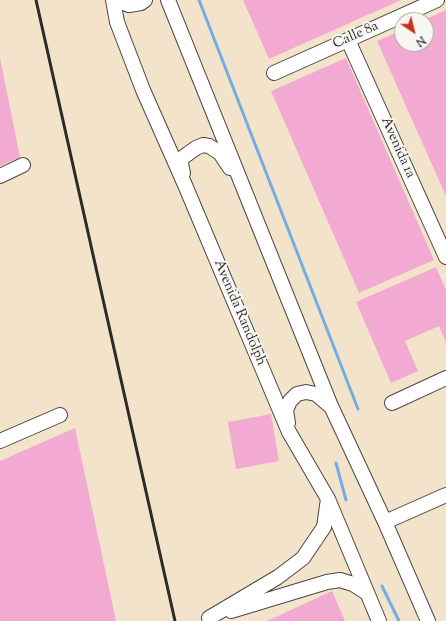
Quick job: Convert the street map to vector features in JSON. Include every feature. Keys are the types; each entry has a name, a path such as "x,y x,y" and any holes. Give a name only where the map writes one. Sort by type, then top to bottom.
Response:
{"street":[{"name":"Avenida Randolph","path":"113,0 117,22 143,90 185,185 289,432 328,499 379,621"},
{"path":"117,0 129,5 141,3 145,0"},
{"path":"168,0 331,406 385,522 428,621"},
{"name":"Calle 8a","path":"274,72 437,0"},
{"name":"Avenida 1a","path":"348,40 445,252"},
{"path":"185,185 181,164 182,158 203,145 209,146 220,153 244,190"},
{"path":"0,176 22,165"},
{"path":"392,402 446,378"},
{"path":"289,432 286,410 290,400 297,394 306,392 316,394 331,406"},
{"path":"0,441 60,415"},
{"path":"385,522 446,495"},
{"path":"204,619 278,577 303,558 324,527 328,499"},
{"path":"204,619 289,592 327,582 340,580 354,584 367,593"}],"building":[{"path":"243,0 401,0 269,59"},
{"path":"446,10 446,196 377,41 394,34 394,52 434,52 434,15"},
{"path":"0,58 20,157 0,166"},
{"path":"346,58 434,260 359,293 271,91"},
{"path":"436,267 446,290 446,342 439,326 405,341 418,371 391,383 356,302"},
{"path":"271,414 279,461 236,469 228,422"},
{"path":"75,428 116,621 0,621 0,461"},
{"path":"332,591 345,621 267,621"}],"waterway":[{"path":"199,0 358,409"},
{"path":"336,463 346,500"},
{"path":"382,586 399,621"}],"railway":[{"path":"36,0 175,621"}]}
